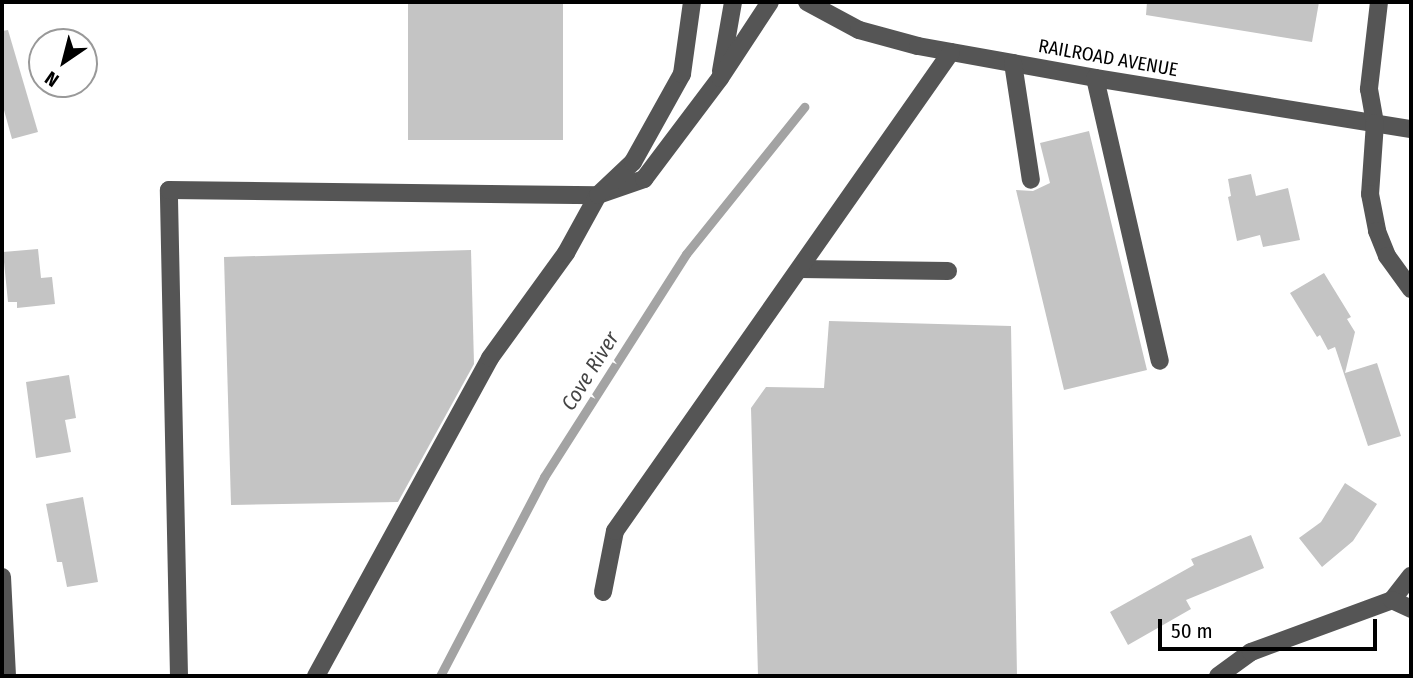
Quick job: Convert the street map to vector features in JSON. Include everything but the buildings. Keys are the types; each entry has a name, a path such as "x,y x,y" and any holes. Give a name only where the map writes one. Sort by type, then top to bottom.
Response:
{"street":[{"path":"316,676 490,358 566,253 598,195 633,162 682,74 692,2"},
{"path":"720,78 733,2"},
{"path":"179,676 169,190 598,195 644,179 720,78 770,2"},
{"name":"RAILROAD AVENUE","path":"807,2 859,30 951,52 1096,79 1411,129"},
{"path":"1379,2 1369,89 1375,123 1370,194 1377,231 1387,256 1411,289"},
{"path":"603,593 615,531 951,52"},
{"path":"1013,63 1031,180"},
{"path":"1096,79 1160,361"},
{"path":"800,269 948,271"},
{"path":"1218,676 1251,652 1392,600 1411,576"},
{"path":"2,577 7,676"},
{"path":"1392,600 1411,609"}],"waterway":[{"name":"Cove River","path":"440,676 544,477 686,254 804,107"}]}
